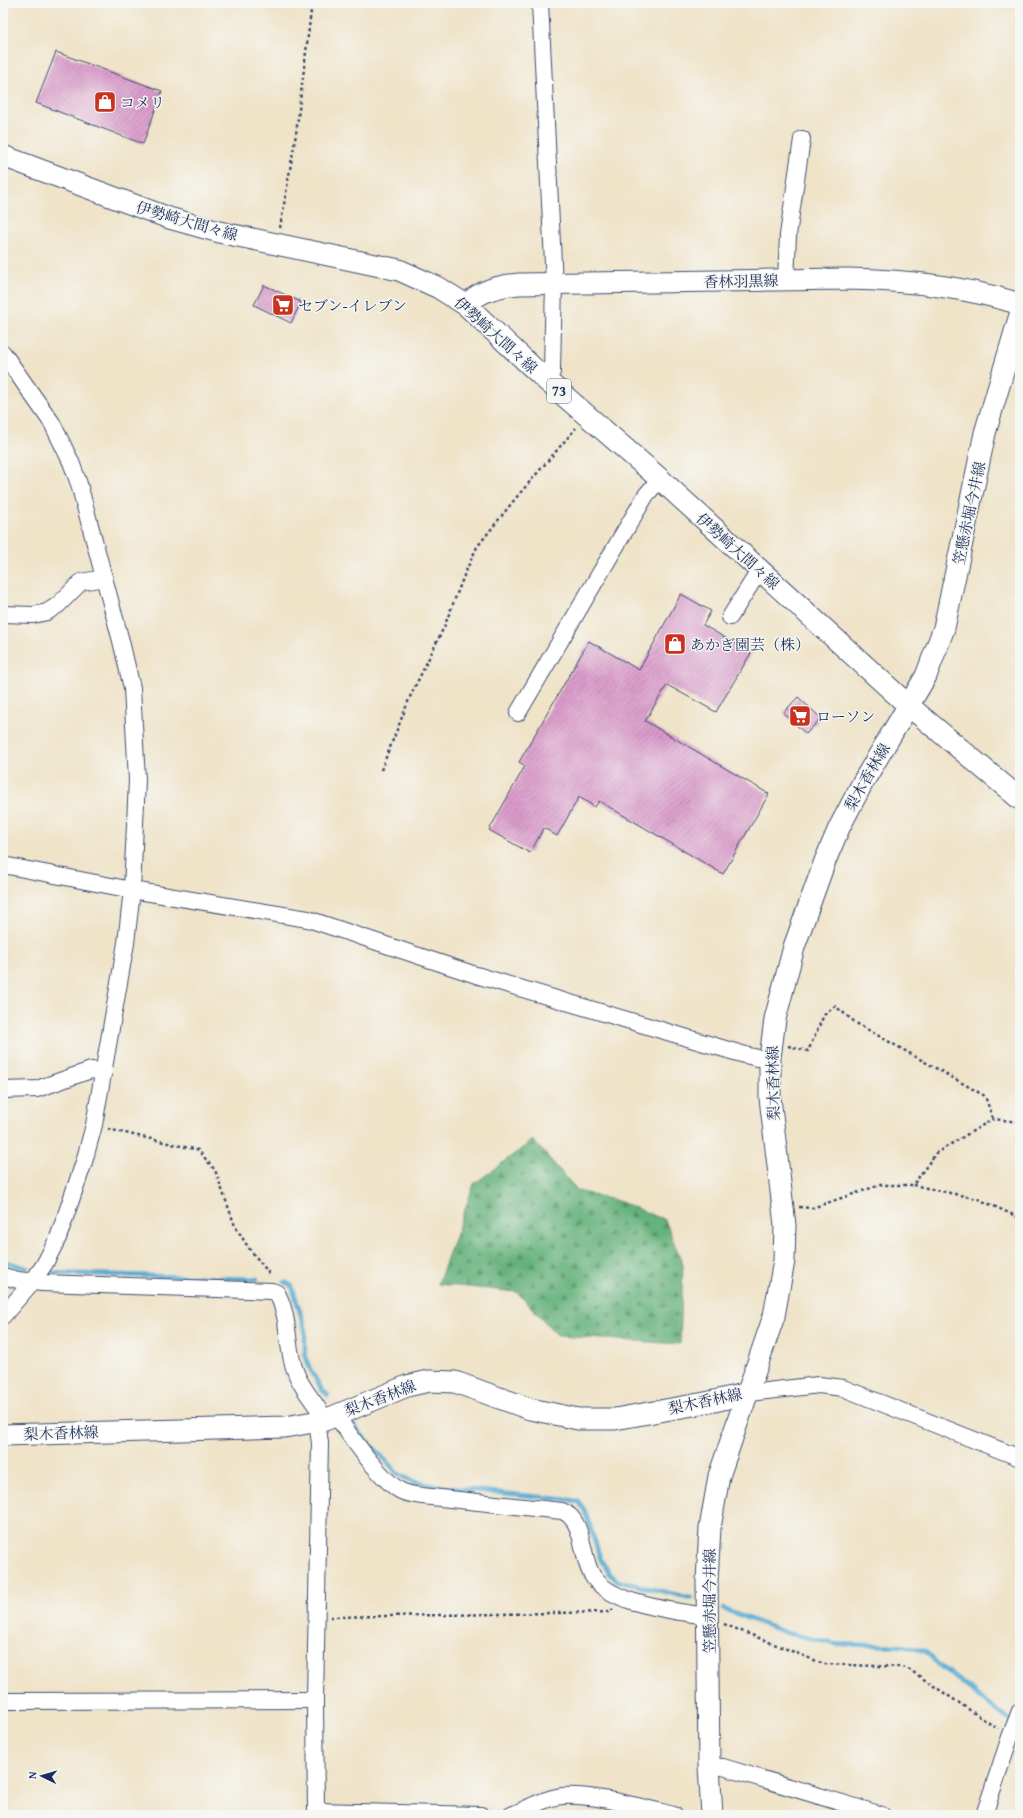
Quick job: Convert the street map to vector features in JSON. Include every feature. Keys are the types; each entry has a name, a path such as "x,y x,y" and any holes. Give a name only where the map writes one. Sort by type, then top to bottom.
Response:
{"main road":[{"name":"伊勢崎大間々線","path":"3,156 122,202 169,218 219,232 399,270 439,288 466,305 546,380 660,479 909,706 1020,799"},
{"name":"香林羽黒線","path":"466,305 480,293 502,286 554,283 847,279 897,280 976,292 1020,304"},
{"name":"笠懸赤堀今井線","path":"909,706 926,676 944,628 986,433 1020,315"},
{"name":"梨木香林線","path":"3,1435 285,1427 326,1419 407,1386 429,1381 456,1382 530,1409 578,1419 615,1419 710,1402 748,1393 774,1316 780,1286 785,1243 783,1207 770,1098 771,1050 779,998 794,947 825,861 848,808 909,706"},
{"name":"笠懸赤堀今井線","path":"712,1815 710,1766 708,1547 719,1476 748,1393"}],"street":[{"path":"540,3 554,283 552,369 546,380"},
{"path":"786,280 788,234 802,139"},
{"path":"3,353 52,423 61,440 79,484 132,688 137,780 132,890 126,942 94,1125 67,1216 58,1238 44,1265 32,1282 3,1316"},
{"path":"518,713 646,495 660,479"},
{"path":"730,617 754,579 761,571"},
{"path":"3,614 32,615 47,612 58,605 81,582 104,578"},
{"path":"3,865 132,890 308,919 476,976 751,1056 771,1050"},
{"path":"3,1090 37,1089 91,1070 104,1072"},
{"path":"3,1276 32,1282 135,1288 272,1291 277,1293 286,1315 291,1354 296,1374 326,1419 392,1484 406,1492 422,1496 562,1511 569,1514 574,1521 593,1578 618,1597 708,1617"},
{"path":"748,1393 819,1385 843,1388 1020,1458"},
{"path":"326,1419 320,1443 315,1700 316,1811 481,1815"},
{"path":"3,1701 315,1700"},
{"path":"984,1815 1015,1724"},
{"path":"710,1766 723,1767 882,1815"},
{"path":"510,1815 551,1798 566,1796 606,1800 674,1815"}],"path":[{"path":"277,244 296,134 312,3"},
{"path":"380,770 410,697 444,627 477,547 515,499 587,416"},
{"path":"771,1050 808,1051 824,1015 835,1006 856,1023 985,1096 993,1119"},
{"path":"913,1185 936,1153 993,1119 1020,1122"},
{"path":"94,1125 198,1150 215,1170 235,1226 248,1247 268,1272 272,1291"},
{"path":"783,1207 812,1208 880,1185 913,1185 978,1199 1020,1218"},
{"path":"316,1617 610,1612 614,1608 618,1597"},
{"path":"708,1617 824,1664 902,1667 1015,1724"}],"green space":[{"path":"533,1140 578,1191 621,1202 665,1220 683,1265 680,1344 558,1336 517,1292 438,1284 474,1184"}],"building":[{"path":"56,52 162,91 143,144 36,103"},
{"path":"264,285 301,302 291,323 254,305"},
{"path":"681,594 711,611 703,625 751,653 716,712 667,685 645,721 769,794 723,874 599,801 595,807 579,797 557,836 544,828 530,853 489,830 525,766 519,762 589,641 639,670"},
{"path":"798,697 821,718 806,734 783,713"}],"waterway":[{"path":"3,1261 27,1268"},
{"path":"53,1273 257,1279"},
{"path":"285,1282 292,1286 305,1328 305,1353 309,1367 322,1390 328,1395"},
{"path":"353,1425 398,1474 412,1481 434,1486 579,1502 585,1511 601,1560 611,1575 618,1581 691,1598"},
{"path":"723,1609 787,1633 835,1644 903,1646 925,1651 940,1666 1013,1723"}],"place":[{"name":"コメリ","path":"105,102"},
{"name":"セブン-イレブン","path":"283,305"},
{"name":"あかぎ園芸（株）","path":"675,644"},
{"name":"ローソン","path":"800,716"}]}
